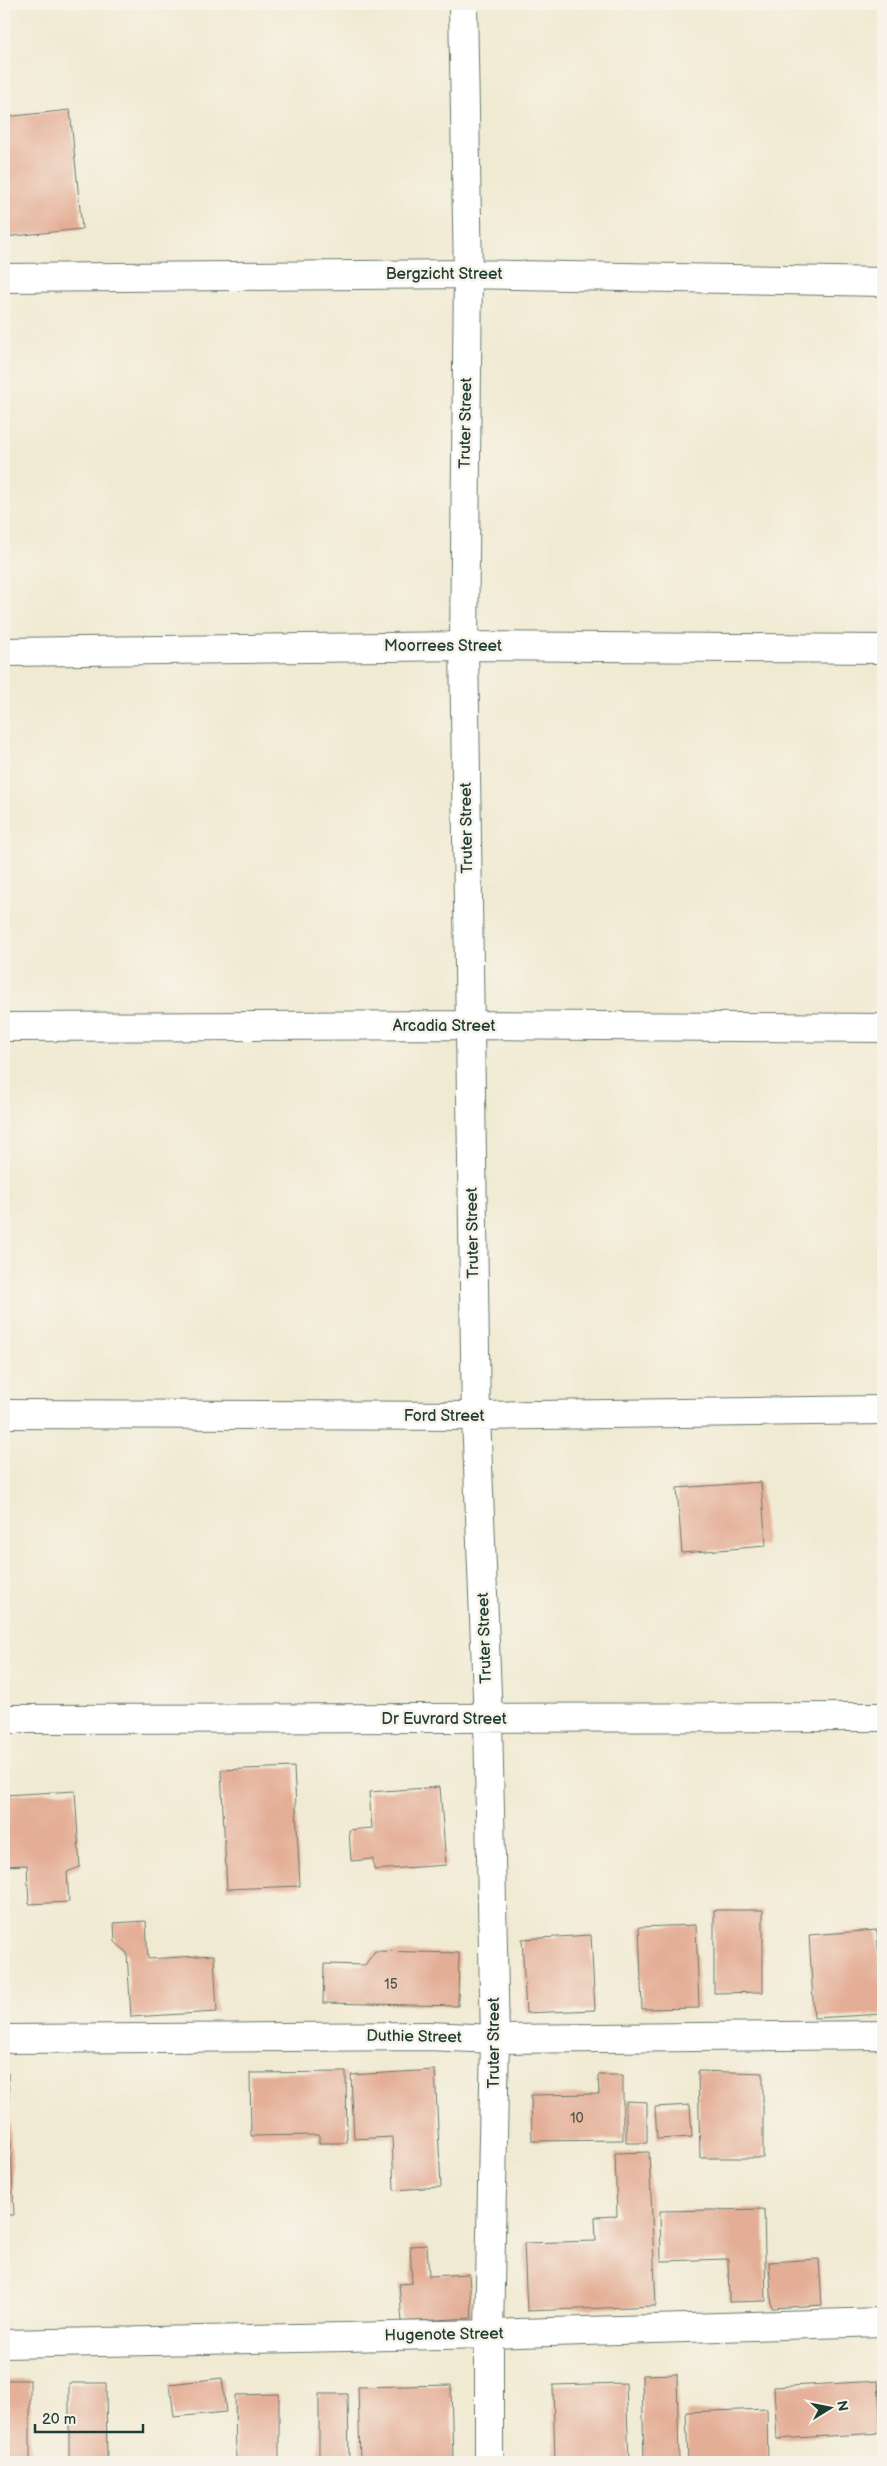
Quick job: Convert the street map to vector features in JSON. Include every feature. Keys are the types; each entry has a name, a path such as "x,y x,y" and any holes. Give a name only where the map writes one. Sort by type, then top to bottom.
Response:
{"street":[{"name":"Truter Street","path":"463,4 468,274 464,646 476,1416 488,1720 495,2039 489,2334 489,2462"},
{"name":"Bergzicht Street","path":"4,278 468,274 883,282"},
{"name":"Moorrees Street","path":"4,652 464,646 883,650"},
{"name":"Arcadia Street","path":"4,1027 470,1026 883,1028"},
{"name":"Ford Street","path":"4,1414 476,1416 883,1410"},
{"name":"Dr Euvrard Street","path":"4,1719 488,1720 883,1717"},
{"name":"Duthie Street","path":"4,2039 428,2036 495,2039 883,2035"},
{"name":"Hugenote Street","path":"4,2344 489,2334 883,2322"}],"building":[{"path":"70,110 82,229 4,237 4,117"},
{"path":"761,1482 766,1546 682,1553 677,1488"},
{"path":"294,1767 300,1886 227,1889 221,1770"},
{"path":"440,1787 446,1865 374,1870 373,1859 351,1861 349,1830 372,1828 369,1792"},
{"path":"75,1791 80,1867 67,1872 69,1902 29,1904 27,1865 4,1866 4,1795"},
{"path":"714,1910 763,1910 763,1992 714,1993"},
{"path":"146,1921 148,1959 214,1955 217,2012 131,2017 127,1953 115,1942 114,1923"},
{"path":"696,1925 699,2008 642,2009 639,1927"},
{"path":"877,1930 883,2014 814,2018 809,1935"},
{"path":"591,1935 595,2010 526,2013 522,1939"},
{"path":"375,1951 459,1953 458,2006 323,2003 324,1964 365,1965"},
{"path":"435,2070 441,2187 394,2190 392,2137 354,2139 351,2075"},
{"path":"698,2071 763,2073 763,2158 700,2158"},
{"path":"346,2072 347,2143 319,2143 319,2135 251,2136 250,2073"},
{"path":"4,2073 8,2073 14,2215 4,2215"},
{"path":"598,2075 623,2075 623,2140 532,2141 531,2095 599,2094"},
{"path":"626,2101 647,2102 647,2143 626,2143"},
{"path":"690,2105 692,2137 657,2139 655,2107"},
{"path":"649,2152 656,2306 527,2311 524,2243 596,2241 595,2217 617,2216 615,2153"},
{"path":"764,2209 766,2301 729,2302 728,2259 661,2261 660,2211"},
{"path":"427,2245 429,2276 469,2274 472,2318 402,2322 399,2284 412,2283 410,2246"},
{"path":"819,2259 822,2305 772,2308 769,2262"},
{"path":"677,2374 679,2462 644,2462 642,2375"},
{"path":"222,2378 226,2412 174,2417 170,2384"},
{"path":"4,2380 30,2380 30,2462 4,2462"},
{"path":"878,2381 881,2433 777,2439 774,2387"},
{"path":"69,2383 106,2383 107,2462 69,2462"},
{"path":"626,2383 629,2462 555,2462 553,2385"},
{"path":"451,2385 453,2462 360,2462 358,2387"},
{"path":"279,2394 279,2462 236,2462 235,2395"},
{"path":"319,2394 348,2394 349,2462 319,2462"},
{"path":"767,2409 768,2462 688,2462 686,2412"}]}
